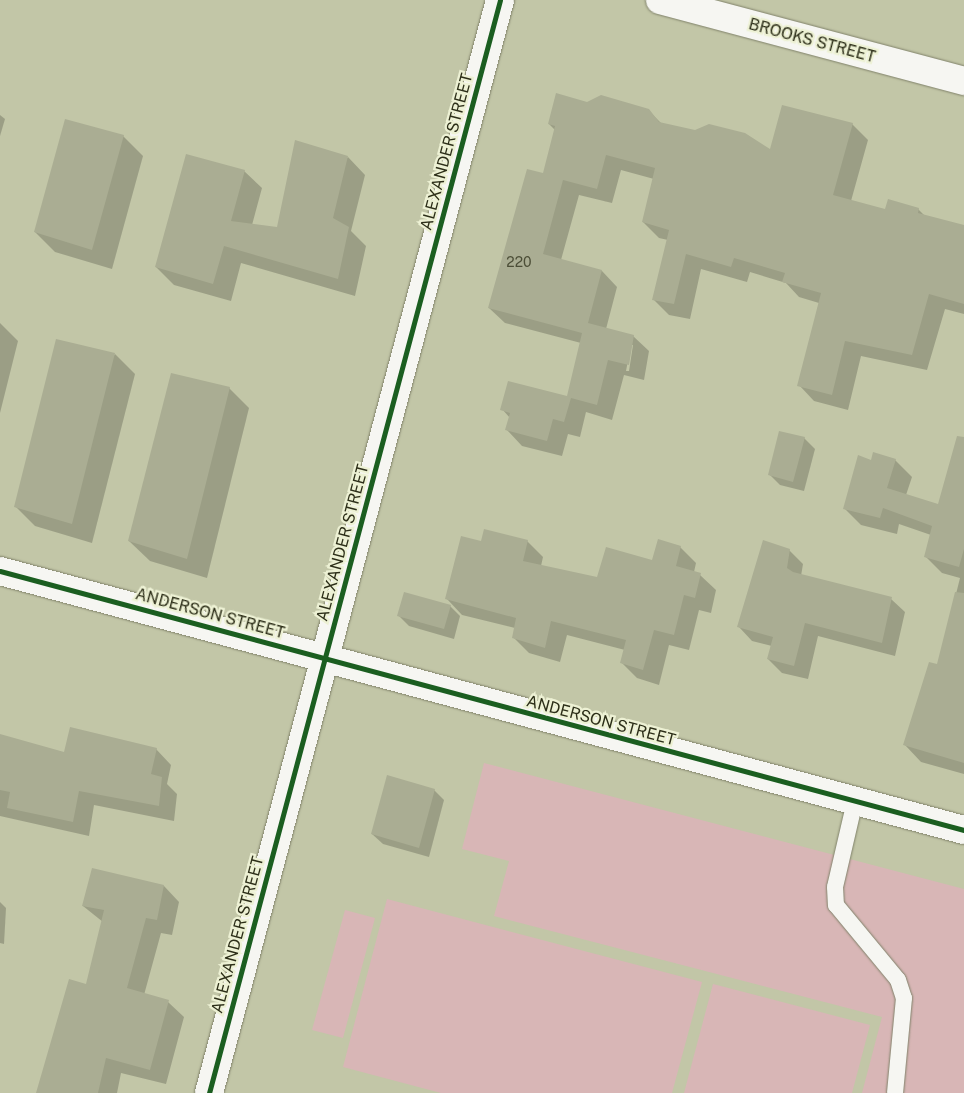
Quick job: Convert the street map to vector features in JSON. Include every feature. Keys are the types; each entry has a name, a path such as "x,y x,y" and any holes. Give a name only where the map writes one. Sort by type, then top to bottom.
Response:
{"street":[{"name":"ALEXANDER STREET","path":"209,1093 500,0"},
{"name":"BROOKS STREET","path":"660,0 964,81"},
{"name":"ANDERSON STREET","path":"0,571 324,660 964,830"}],"lane":[{"path":"855,801 835,887 836,905 898,980 904,998 895,1093"}],"shaded area":[{"path":"484,763 964,889 964,1093 862,1093 882,1017 494,916 509,861 462,849"},
{"path":"387,899 702,982 672,1093 441,1093 343,1067"},
{"path":"345,910 375,918 343,1038 312,1030"},
{"path":"713,984 870,1025 852,1093 684,1093"}],"building":[{"path":"556,93 587,102 601,95 649,109 659,122 695,130 709,124 745,133 770,149 782,105 853,123 833,195 885,209 888,199 919,208 918,213 964,225 964,304 929,294 912,355 845,341 832,395 797,386 821,293 782,282 785,273 734,258 731,267 686,254 674,304 652,300 669,230 642,222 655,168 606,155 597,189 563,180 543,254 602,270 588,323 634,335 629,365 608,360 597,405 571,398 564,422 553,419 547,441 505,430 510,413 500,410 508,381 567,396 582,333 488,308 527,169 543,173 555,126 548,124"},
{"path":"65,119 124,135 92,250 34,232"},
{"path":"295,140 348,156 333,218 349,227 338,279 224,246 213,284 155,267 186,154 245,170 231,221 277,227"},
{"path":"56,339 115,353 72,524 14,507"},
{"path":"171,373 230,387 187,559 128,541"},
{"path":"779,431 805,437 793,482 768,475"},
{"path":"957,436 964,437 964,549 959,567 924,557 932,526 883,508 880,518 843,509 858,455 871,460 873,452 896,459 887,488 938,504"},
{"path":"484,529 528,540 523,561 597,577 606,547 652,560 658,539 681,546 676,566 701,573 695,598 684,595 674,635 654,630 643,670 620,663 626,640 551,621 545,648 512,638 516,618 445,599 461,536 481,541"},
{"path":"763,540 790,549 787,568 793,572 892,597 882,643 805,623 794,666 767,659 773,637 737,627"},
{"path":"404,592 451,605 444,629 397,616"},
{"path":"955,592 964,593 964,763 903,745 929,662 937,664"},
{"path":"70,727 157,748 151,774 162,777 159,806 79,791 73,822 7,808 10,792 0,790 0,734 64,752"},
{"path":"387,775 435,789 419,848 371,834"},
{"path":"92,868 164,885 157,920 146,918 127,988 169,1000 150,1070 106,1058 98,1093 36,1093 69,979 86,984 104,910 82,906"}],"cycle path":[{"path":"209,1093 500,0"},
{"path":"0,571 964,830"}]}
